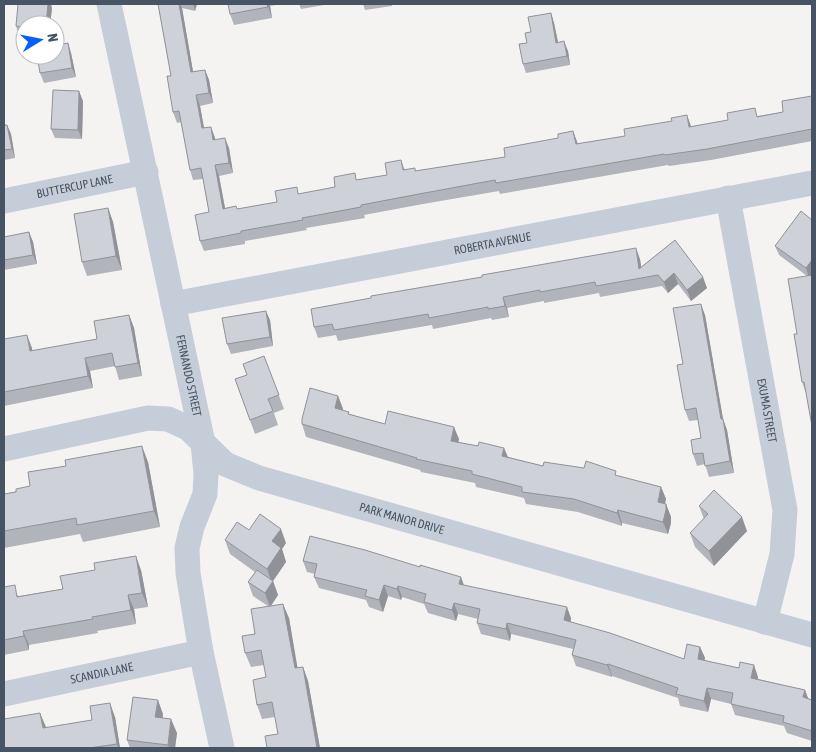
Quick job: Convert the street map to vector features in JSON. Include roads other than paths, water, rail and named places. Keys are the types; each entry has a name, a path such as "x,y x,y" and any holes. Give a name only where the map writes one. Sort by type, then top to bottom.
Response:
{"street":[{"name":"FERNANDO STREET","path":"109,4 203,443 206,474 204,494 192,527 187,548 188,573 201,652 222,748"},
{"name":"BUTTERCUP LANE","path":"4,201 146,172"},
{"name":"ROBERTA AVENUE","path":"173,304 812,183"},
{"name":"EXUMA STREET","path":"728,198 785,510 782,554 765,622"},
{"name":"PARK MANOR DRIVE","path":"4,449 148,418 168,418 188,428 225,464 259,478 812,635"},
{"name":"SCANDIA LANE","path":"4,694 201,652"}]}
